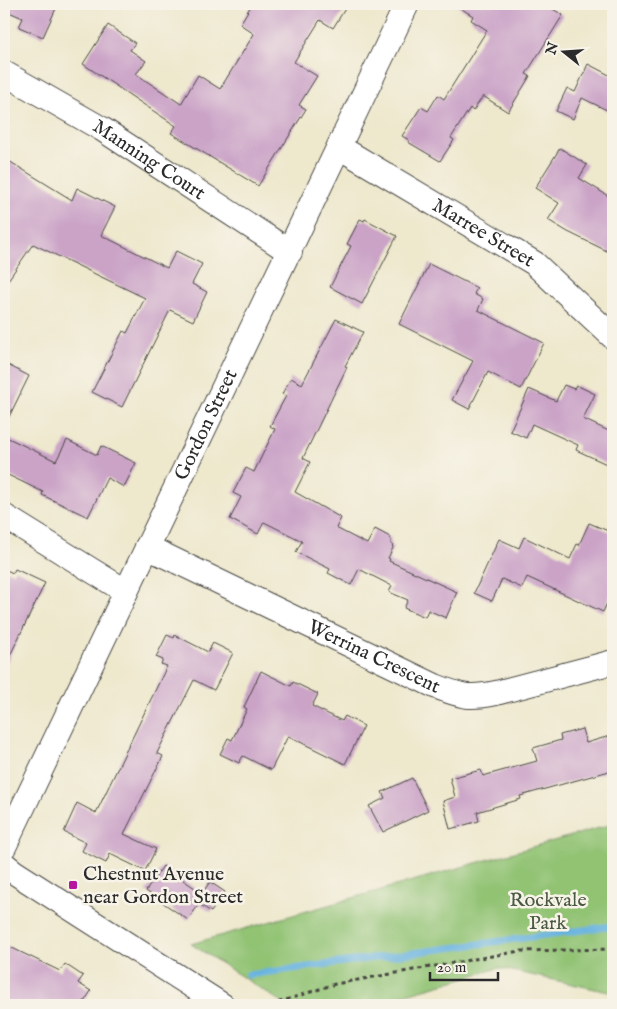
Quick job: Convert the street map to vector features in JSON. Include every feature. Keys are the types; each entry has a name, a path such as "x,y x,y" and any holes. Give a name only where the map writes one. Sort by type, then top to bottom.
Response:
{"street":[{"name":"Gordon Street","path":"4,847 407,4"},
{"name":"Manning Court","path":"4,73 102,129 290,252"},
{"name":"Marree Street","path":"339,147 534,263 613,337"},
{"path":"4,516 125,591"},
{"name":"Werrina Crescent","path":"147,547 435,686 462,696 496,693 613,662"},
{"path":"4,864 222,1005"}],"path":[{"path":"270,1005 336,984 520,952 613,949"}],"green space":[{"name":"Rockvale Park","path":"613,824 613,993 499,968 368,1005 286,1005 191,944"}],"building":[{"path":"4,4 58,4 43,37 19,27 23,18 4,10"},
{"path":"252,4 348,4 333,28 320,20 294,62 317,76 299,105 306,109 258,186 171,133 176,126 83,64 108,25 135,43 130,50 146,61 136,74 181,104 198,75 220,89 254,34 240,24"},
{"path":"454,4 544,4 563,15 526,74 530,76 508,112 483,96 473,111 470,108 451,138 454,140 440,161 408,142 409,140 402,136 421,107 428,111 438,95 444,99 487,30 471,20 473,16"},
{"path":"588,64 613,77 613,113 582,98 573,119 556,111 567,88 575,92"},
{"path":"560,148 587,165 579,178 613,199 613,254 548,220 559,203 535,188"},
{"path":"4,158 72,200 77,188 115,207 101,235 167,268 176,251 202,264 192,284 207,292 193,321 170,310 122,407 92,392 123,331 127,333 145,298 33,244 4,286"},
{"path":"360,219 364,221 365,219 397,236 362,304 330,287 351,246 347,244"},
{"path":"429,264 477,288 474,294 483,299 478,310 544,343 521,389 488,372 469,409 452,400 473,361 399,324"},
{"path":"336,319 363,332 345,366 347,367 303,458 310,462 295,492 341,518 336,528 367,544 375,529 390,537 393,548 388,558 390,559 389,561 457,592 446,618 428,610 425,617 404,608 408,600 389,592 392,586 359,569 351,585 328,573 330,569 296,552 302,541 264,522 258,534 230,519 241,497 233,493 246,468 254,472 275,429 270,426 286,396 282,394 291,378 302,384"},
{"path":"4,363 29,376 4,427"},
{"path":"564,385 574,389 576,385 595,394 583,419 613,433 613,467 576,450 578,445 532,424 526,438 510,431 529,389 556,401"},
{"path":"4,436 56,461 67,440 97,455 101,446 136,463 124,487 107,478 88,517 42,495 43,492 4,473"},
{"path":"589,523 613,533 613,590 603,612 527,577 522,588 502,579 492,601 474,593 499,539 519,548 524,537 570,559"},
{"path":"4,569 13,573 15,569 45,583 4,668"},
{"path":"167,635 174,638 175,635 208,652 213,643 233,653 214,690 194,680 157,753 163,756 124,834 156,849 145,871 110,854 106,863 82,851 86,843 64,832 77,803 96,813 167,666 161,664 163,660 156,657"},
{"path":"261,671 291,686 293,682 318,694 312,706 342,721 345,716 364,726 345,764 288,736 271,770 243,756 239,763 220,754 228,738 232,740 247,709 244,707"},
{"path":"582,729 586,743 613,735 613,770 520,796 521,799 477,812 479,821 450,829 443,801 455,797 450,778 481,770 483,776 537,761 533,748 561,740 560,735"},
{"path":"412,778 428,810 383,832 369,806 385,798 382,792"},
{"path":"163,866 202,893 210,882 225,892 211,912 199,904 188,920 146,891"},
{"path":"8,946 60,971 65,964 83,976 78,983 91,991 82,1005 4,1005 4,956"}],"waterway":[{"path":"248,975 613,926"}],"place":[{"name":"Chestnut Avenue near Gordon Street","path":"73,885"}]}
